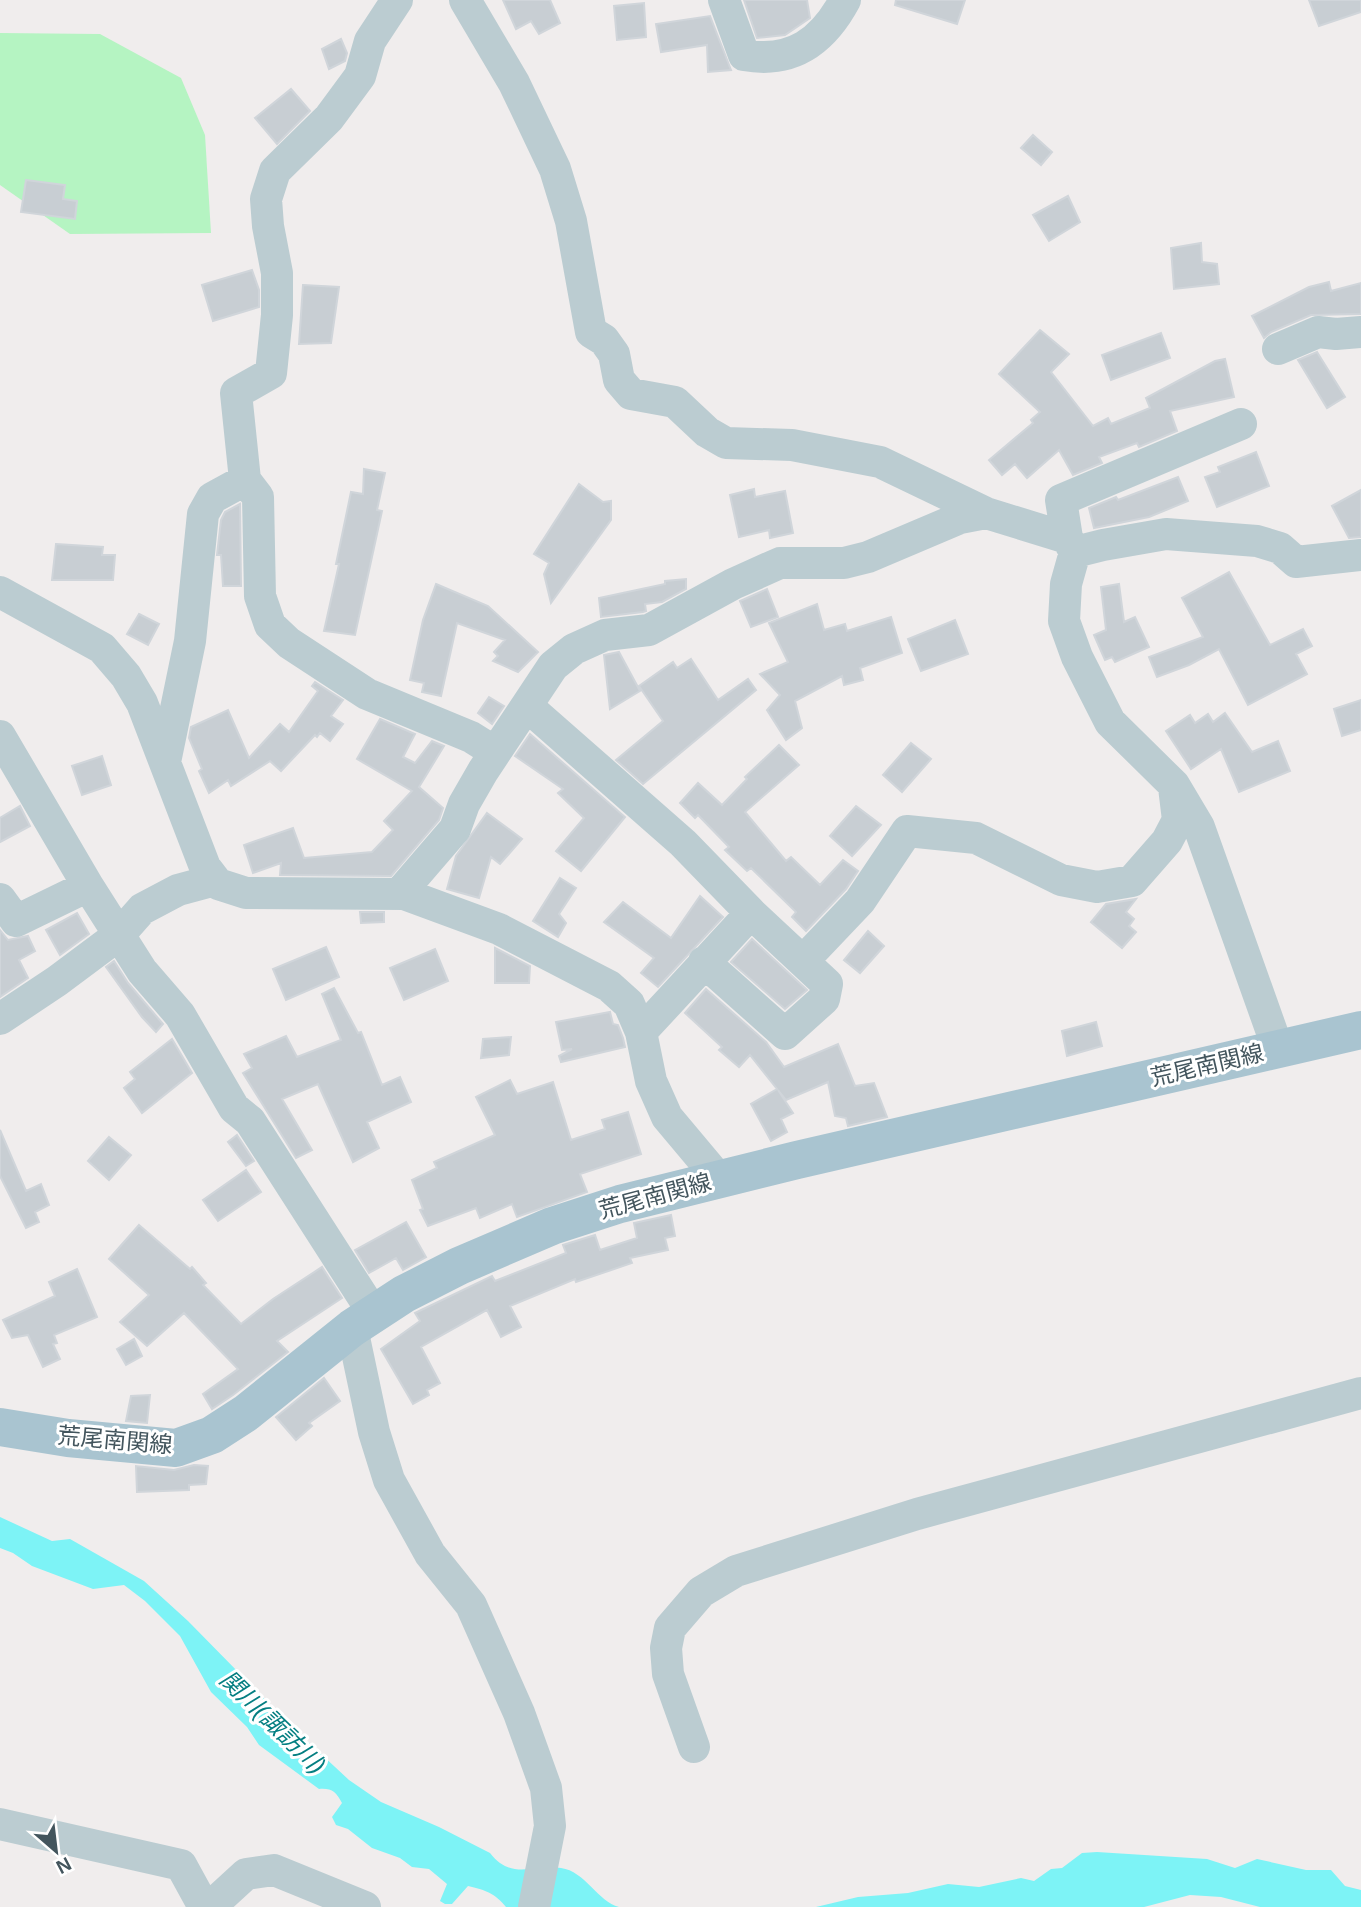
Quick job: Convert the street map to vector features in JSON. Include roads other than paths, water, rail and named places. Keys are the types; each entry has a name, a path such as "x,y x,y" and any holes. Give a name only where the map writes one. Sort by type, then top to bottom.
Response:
{"main road":[{"name":"荒尾南関線","path":"0,1427 80,1440 176,1448 212,1435 246,1413 363,1321 404,1294 459,1266 552,1226 620,1204 719,1179 1278,1049 1360,1036"}],"street":[{"path":"397,0 370,41 360,76 329,118 275,171 266,199 277,273 277,315 271,373 236,393 245,480 258,497 260,596 270,625 289,643 367,694 471,737 495,752"},
{"path":"465,0 514,83 555,169 571,221 591,332 604,341 614,354 619,380 631,394 675,402 707,432 726,443 792,444 880,462 986,513 1071,545 1102,545 1166,534 1257,541 1280,548 1296,562 1361,555"},
{"path":"724,0 744,55 763,59 792,53 813,43 834,21 845,0"},
{"path":"1278,349 1318,332 1361,332"},
{"path":"1241,424 1061,500 1071,545 1064,621 1077,657 1110,722 1174,785 1199,827 1278,1049"},
{"path":"165,762 190,641 203,514 212,498 245,480"},
{"path":"399,894 455,829 464,804 495,752 553,666 574,649 605,635 649,630 733,584 780,563 844,563 867,557 960,518 986,513"},
{"path":"0,592 102,648 126,676 142,703 205,867 218,884 246,892 399,894 499,929 609,986 629,1004 641,1032 651,1081 667,1117 719,1179"},
{"path":"527,706 683,843 751,913 827,984 824,999 785,1034 704,962"},
{"path":"0,736 88,886 142,971 180,1015 234,1108 250,1121 363,1321 374,1432 388,1480 430,1554 471,1605 519,1713 546,1788 550,1826 534,1907"},
{"path":"803,961 860,901 907,831 976,838 1061,880 1097,887 1132,881 1167,841 1178,820 1174,785"},
{"path":"0,1019 120,934 142,909 178,890 215,880"},
{"path":"0,899 16,921 88,886"},
{"path":"641,1032 751,913"},
{"path":"694,1747 668,1674 666,1648 670,1628 701,1592 736,1571 916,1514 1361,1393"},
{"path":"0,1824 181,1865 204,1907"},
{"path":"210,1907 246,1874 274,1870 365,1907"}],"water":[{"name":"関川(諏訪川)","path":"0,1517 52,1541 70,1539 144,1581 188,1621 292,1727 349,1780 381,1802 490,1853 506,1867 523,1870 551,1867 570,1870 604,1899 619,1907 506,1907 489,1893 468,1886 452,1904 440,1901 447,1884 429,1869 412,1867 400,1858 372,1848 348,1829 336,1825 332,1817 342,1803 338,1796 330,1790 319,1789 259,1745 247,1727 211,1692 180,1636 145,1601 124,1585 93,1589 32,1566 0,1548"},
{"path":"1082,1853 1207,1859 1235,1868 1257,1859 1306,1870 1331,1870 1345,1886 1361,1890 1361,1907 1260,1907 1221,1897 1190,1895 1144,1907 816,1907 858,1897 908,1893 948,1884 979,1887 1021,1878 1034,1881 1051,1869 1062,1868"}]}
